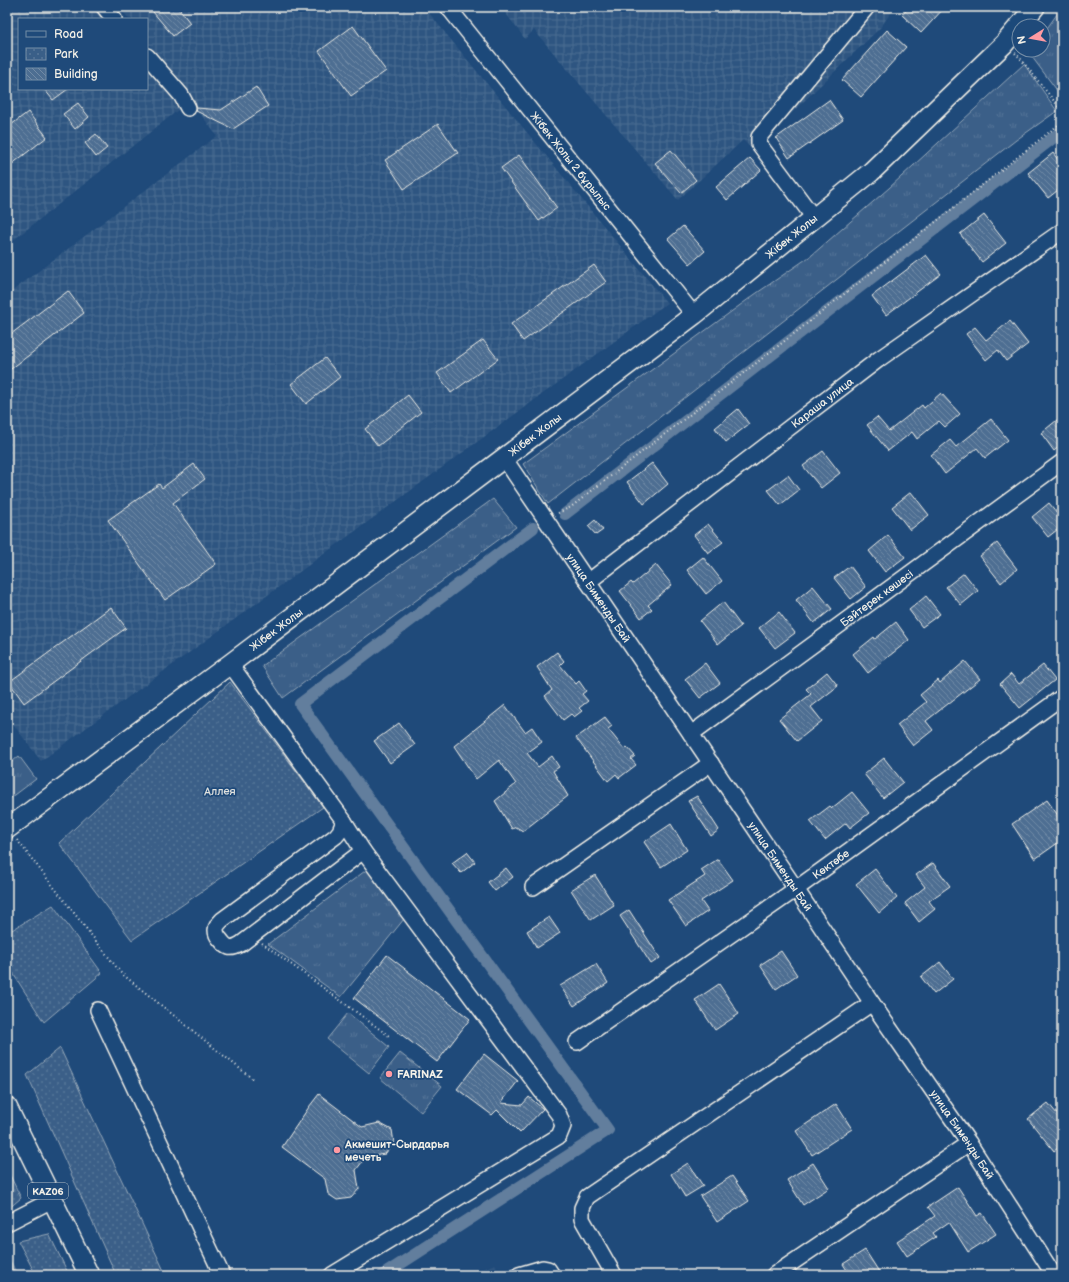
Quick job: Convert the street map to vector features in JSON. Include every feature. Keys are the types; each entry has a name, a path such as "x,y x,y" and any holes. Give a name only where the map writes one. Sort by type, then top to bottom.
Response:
{"main road":[{"name":"Жібек Жолы","path":"7,829 230,664 694,315 871,172 1004,44 1034,7"},
{"name":"KAZ06","path":"7,1107 89,1275"}],"street":[{"path":"104,7 113,18"},
{"name":"Жібек Жолы 2 бұрылыс","path":"448,7 694,315"},
{"path":"814,218 759,144 758,137 867,7"},
{"path":"148,57 181,95 188,108"},
{"name":"Караша улица","path":"588,582 879,359 1062,231"},
{"name":"улица Бименды Бай","path":"504,458 872,1003 969,1143 1054,1275"},
{"name":"Бәйтерек көшесі","path":"691,734 1062,462"},
{"path":"230,664 344,821 363,851 559,1115 563,1126 559,1136 332,1275"},
{"name":"Көктөбе","path":"577,1042 796,889 1062,697"},
{"path":"533,887 711,763"},
{"path":"344,821 336,836 222,920 217,925 217,935 226,946 231,948 241,944 363,851"},
{"path":"614,1275 582,1219 582,1208 587,1197 872,1003"},
{"path":"98,1010 222,1275"},
{"path":"774,1275 969,1143"},
{"path":"7,1223 52,1200"},
{"path":"519,1275 543,1268 548,1269 552,1275"}],"path":[{"path":"1004,44 1020,58 1062,111"},
{"path":"546,520 571,507 800,330 1062,122"},
{"path":"7,829 121,973 254,1080"},
{"path":"259,941 388,1036"}],"shaded area":[{"path":"7,7 97,7 106,18 18,18 18,90 148,90 148,67 182,107 7,245"},
{"path":"120,7 424,7 667,303 41,761 7,716 7,295 217,136 148,43 148,18 128,18"},
{"path":"501,7 895,7 880,28 753,150 743,140 678,200 534,30 525,39"},
{"path":"495,1264 500,1275 468,1275"}],"green space":[{"path":"1062,7 1062,97 1033,58 1051,58 1051,23"},
{"path":"1024,64 1057,111 1016,140 548,504 523,464 754,295 812,255 889,188"},
{"path":"493,499 516,527 283,698 262,666"},
{"name":"Аллея","path":"230,682 323,807 132,940 59,843"},
{"path":"19,756 36,779 7,801 7,766"},
{"path":"369,868 404,919 341,997 268,944"},
{"path":"53,905 102,973 44,1022 7,964 7,933"},
{"path":"348,1013 389,1047 369,1073 327,1039"},
{"path":"60,1048 166,1275 116,1275 27,1075"},
{"path":"400,1053 442,1086 421,1112 380,1078"},
{"path":"7,1169 21,1198 7,1210"},
{"path":"49,1234 69,1275 36,1275 18,1241"}],"building":[{"path":"159,7 178,7 190,23 173,36 153,12"},
{"path":"909,7 945,7 921,33 902,15"},
{"path":"353,26 386,71 351,96 319,51"},
{"path":"887,30 906,47 861,97 842,80"},
{"path":"256,87 268,106 233,129 196,111 197,108 221,110"},
{"path":"45,90 67,90 53,100"},
{"path":"829,100 843,120 789,158 776,138"},
{"path":"78,103 89,117 75,129 63,114"},
{"path":"28,112 47,137 7,168 7,128"},
{"path":"438,124 458,153 404,189 385,160"},
{"path":"96,134 107,148 96,157 85,143"},
{"path":"671,150 696,180 681,193 655,163"},
{"path":"1053,153 1062,165 1062,187 1048,198 1028,173"},
{"path":"519,155 557,208 539,221 501,168"},
{"path":"750,158 761,170 727,200 716,187"},
{"path":"984,215 1006,243 982,262 960,234"},
{"path":"683,226 705,251 690,264 668,239"},
{"path":"926,255 941,274 886,315 872,296"},
{"path":"594,265 606,282 523,341 511,324"},
{"path":"68,291 84,313 7,372 7,337"},
{"path":"1010,321 1028,344 1006,361 998,350 986,360 966,334 975,327 986,340"},
{"path":"483,340 498,359 451,393 437,373"},
{"path":"325,358 340,377 306,404 291,384"},
{"path":"941,393 960,414 945,427 939,421 917,439 912,432 888,451 867,425 877,417 889,431 922,405 924,408"},
{"path":"408,395 421,412 378,446 365,429"},
{"path":"738,409 749,424 726,442 715,428"},
{"path":"1062,416 1062,444 1054,451 1041,433"},
{"path":"991,419 1008,440 985,458 977,448 945,474 931,455 950,440 956,447"},
{"path":"823,451 840,473 821,488 803,466"},
{"path":"652,463 668,484 644,504 627,482"},
{"path":"194,464 205,479 173,503 216,564 165,600 108,520 159,484 162,488"},
{"path":"788,475 799,490 780,505 768,490"},
{"path":"911,492 929,515 910,530 892,507"},
{"path":"1049,503 1062,519 1062,526 1048,537 1032,517"},
{"path":"595,520 603,530 596,535 588,526"},
{"path":"708,524 723,542 708,553 694,535"},
{"path":"888,535 905,557 885,572 869,551"},
{"path":"997,543 1017,569 1001,583 980,556"},
{"path":"703,557 722,581 706,594 687,570"},
{"path":"656,565 672,585 648,605 652,609 641,618 620,591 631,582 633,584"},
{"path":"850,566 866,587 851,599 834,578"},
{"path":"964,573 978,591 961,605 946,587"},
{"path":"813,586 832,609 814,623 796,600"},
{"path":"926,596 940,614 922,627 909,610"},
{"path":"723,602 741,626 718,644 700,621"},
{"path":"111,607 126,628 24,703 9,682"},
{"path":"779,612 795,633 775,648 759,628"},
{"path":"896,622 909,640 868,673 853,654"},
{"path":"557,652 564,661 560,665 576,684 579,681 586,691 582,694 588,701 579,708 582,711 574,717 571,714 563,720 545,696 552,690 537,667"},
{"path":"965,661 980,679 926,721 933,730 913,746 897,725 926,702 920,695 938,680 940,683"},
{"path":"705,663 720,683 700,698 685,679"},
{"path":"1043,665 1055,680 1020,708 1000,684 1011,674 1019,684"},
{"path":"827,672 838,686 811,707 822,721 797,741 779,719 811,694 806,689"},
{"path":"505,705 525,732 532,727 542,742 527,753 538,767 552,756 559,767 553,771 568,796 523,831 516,827 512,829 495,801 516,784 499,760 476,779 454,746"},
{"path":"605,717 612,726 608,729 624,749 627,747 635,756 631,759 636,765 619,778 616,774 608,781 576,738"},
{"path":"399,723 415,745 390,763 374,741"},
{"path":"884,758 903,782 883,798 864,774"},
{"path":"852,792 869,813 850,828 846,823 825,840 810,821 830,806 832,808"},
{"path":"697,796 719,830 711,836 688,801"},
{"path":"1047,800 1062,821 1062,840 1035,859 1012,824"},
{"path":"671,824 687,850 661,867 644,842"},
{"path":"467,852 475,862 461,873 452,863"},
{"path":"718,859 733,880 701,901 708,911 686,926 668,900 705,876 701,870"},
{"path":"933,863 950,886 929,901 935,909 919,922 905,903 925,887 916,875"},
{"path":"506,868 513,877 495,891 488,882"},
{"path":"875,869 897,898 879,913 856,884"},
{"path":"595,875 614,905 591,920 571,890"},
{"path":"629,910 660,958 651,964 620,916"},
{"path":"549,917 560,933 537,948 527,931"},
{"path":"781,951 797,975 776,989 760,965"},
{"path":"387,955 470,1019 437,1062 354,998"},
{"path":"940,962 953,979 934,994 921,977"},
{"path":"596,964 608,983 574,1006 560,986"},
{"path":"719,984 739,1014 715,1030 695,1000"},
{"path":"484,1054 518,1081 501,1103 522,1105 529,1097 543,1109 520,1133 497,1110 492,1115 457,1089"},
{"name":"Акмешит-Сырдарья мечеть","path":"319,1094 362,1127 379,1123 392,1130 394,1143 385,1154 366,1157 356,1170 359,1189 351,1198 337,1200 328,1194 325,1179 282,1147"},
{"path":"1048,1103 1062,1120 1062,1145 1054,1151 1028,1119"},
{"path":"836,1104 852,1129 812,1155 796,1131"},
{"path":"688,1163 703,1186 685,1197 671,1174"},
{"path":"813,1163 829,1188 803,1205 787,1180"},
{"path":"732,1176 749,1201 717,1222 700,1196"},
{"path":"958,1187 977,1216 982,1213 996,1234 968,1252 949,1222 933,1233 936,1237 907,1256 897,1241 935,1216 928,1207"},
{"path":"865,1250 881,1275 850,1275 843,1264"}],"waterway":[{"path":"565,514 1062,131"},
{"path":"383,1275 608,1130 300,704 533,528"},
{"path":"7,1266 11,1275"}],"place":[{"name":"FARINAZ","path":"389,1074"},
{"name":"Акмешит-Сырдарья мечеть","path":"337,1150"}]}
